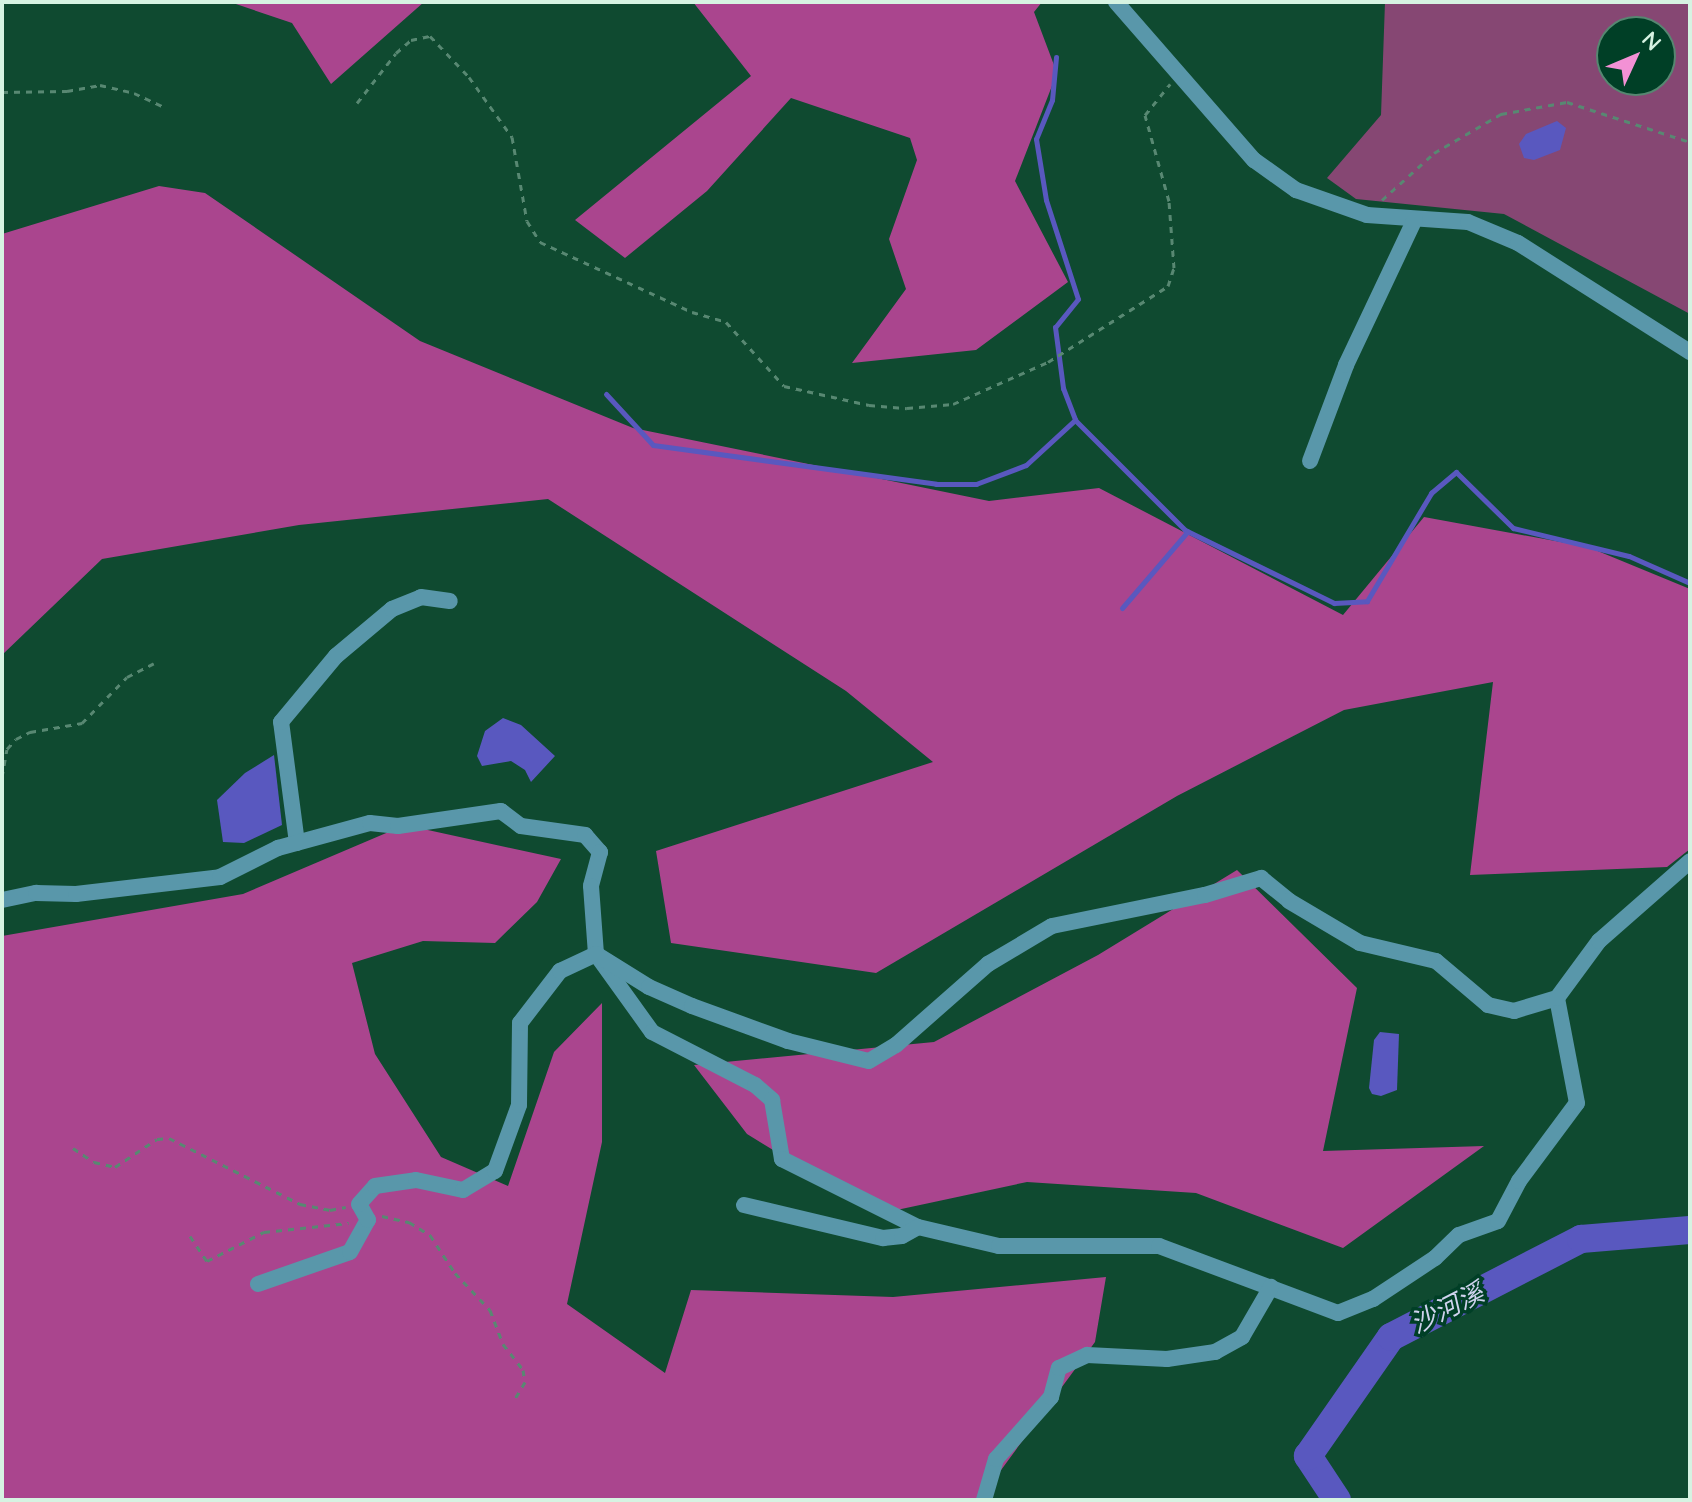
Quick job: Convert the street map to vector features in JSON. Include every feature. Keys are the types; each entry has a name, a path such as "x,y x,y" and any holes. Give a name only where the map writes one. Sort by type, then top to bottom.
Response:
{"street":[{"path":"1116,2 1254,160 1296,190 1367,215 1468,222 1518,243 1690,352"},
{"path":"1310,461 1346,365 1415,219"},
{"path":"297,843 281,722 336,656 392,609 421,597 450,601"},
{"path":"2,900 36,893 76,894 220,877 278,848 370,823 398,826 501,811 521,826 585,835 600,852 591,886 596,954 652,1032 755,1085 772,1100 782,1159 918,1227 999,1246 1159,1246 1338,1313 1373,1299 1435,1258 1459,1235 1498,1221 1519,1181 1577,1103 1557,998"},
{"path":"596,954 649,987 692,1006 788,1041 869,1061 896,1045 988,964 1052,926 1205,895 1261,878 1289,901 1360,943 1436,961 1488,1005 1514,1011 1557,998 1599,941 1690,861"},
{"path":"258,1284 350,1252 368,1220 359,1204 375,1186 416,1180 463,1190 495,1171 519,1105 520,1023 560,971 596,954"},
{"path":"744,1205 883,1238 902,1236 918,1227"},
{"path":"984,1500 996,1459 1051,1397 1059,1368 1087,1355 1167,1359 1215,1352 1242,1337 1271,1287"}],"path":[{"path":"357,103 396,53 411,40 430,36 469,77 512,137 527,221 540,242 692,312 726,322 784,386 869,405 907,408 953,404 1048,362 1168,286 1174,268 1169,201 1145,115 1177,75"},
{"path":"2,92 67,91 100,85 134,93 164,107"},
{"path":"1367,215 1434,153 1501,114 1567,102 1690,142"},
{"path":"2,777 7,749 16,739 30,732 82,723 127,677 154,663"},
{"path":"73,1148 94,1162 115,1167 157,1139 169,1138 300,1204 330,1210 359,1204"},
{"path":"190,1236 207,1261 264,1232 368,1220 372,1214 409,1222 430,1235 455,1273 490,1310 503,1344 523,1370 525,1382 514,1400"}],"shaded area":[{"path":"230,2 424,2 331,84 292,23"},
{"path":"693,2 1042,2 1034,12 1057,73 1015,181 1068,282 976,350 852,363 906,289 889,239 917,160 910,138 791,98 707,191 625,258 575,220 751,76"},
{"path":"1385,2 1690,2 1690,314 1504,214 1356,199 1327,178 1381,115"},
{"path":"1557,121 1566,128 1560,150 1534,160 1524,158 1519,144 1526,134"},
{"path":"159,186 205,193 420,341 633,428 989,501 1099,488 1343,615 1424,517 1588,547 1690,589 1690,849 1667,867 1470,875 1493,682 1344,710 1177,796 876,973 671,943 656,851 933,762 846,691 548,499 299,525 102,559 2,655 2,234"},
{"path":"503,718 521,725 555,756 531,782 525,770 511,761 482,766 477,756 485,731"},
{"path":"274,755 282,825 244,843 223,842 217,800 245,773"},
{"path":"405,825 561,859 537,902 495,943 423,941 352,963 375,1054 441,1157 508,1186 554,1052 602,1003 602,1142 567,1304 665,1373 691,1290 893,1297 1106,1277 1095,1342 979,1500 2,1500 2,936 243,894"},
{"path":"1237,870 1357,988 1323,1151 1484,1146 1343,1248 1196,1193 1027,1182 878,1214 747,1134 694,1065 934,1042 1098,955"},
{"path":"1380,1032 1399,1034 1397,1090 1381,1096 1372,1094 1369,1088 1374,1040"}],"waterway":[{"path":"1056,57 1052,100 1036,139 1046,200 1078,299 1055,327 1063,388 1075,420 1185,530 1334,603 1367,601 1431,493 1456,472 1513,528 1629,556 1690,583"},
{"path":"606,394 653,445 936,484 976,484 1026,465 1075,420"},
{"path":"1122,608 1188,531"},
{"name":"沙河溪","path":"1337,1500 1308,1456 1391,1337 1581,1239 1690,1230"}]}
